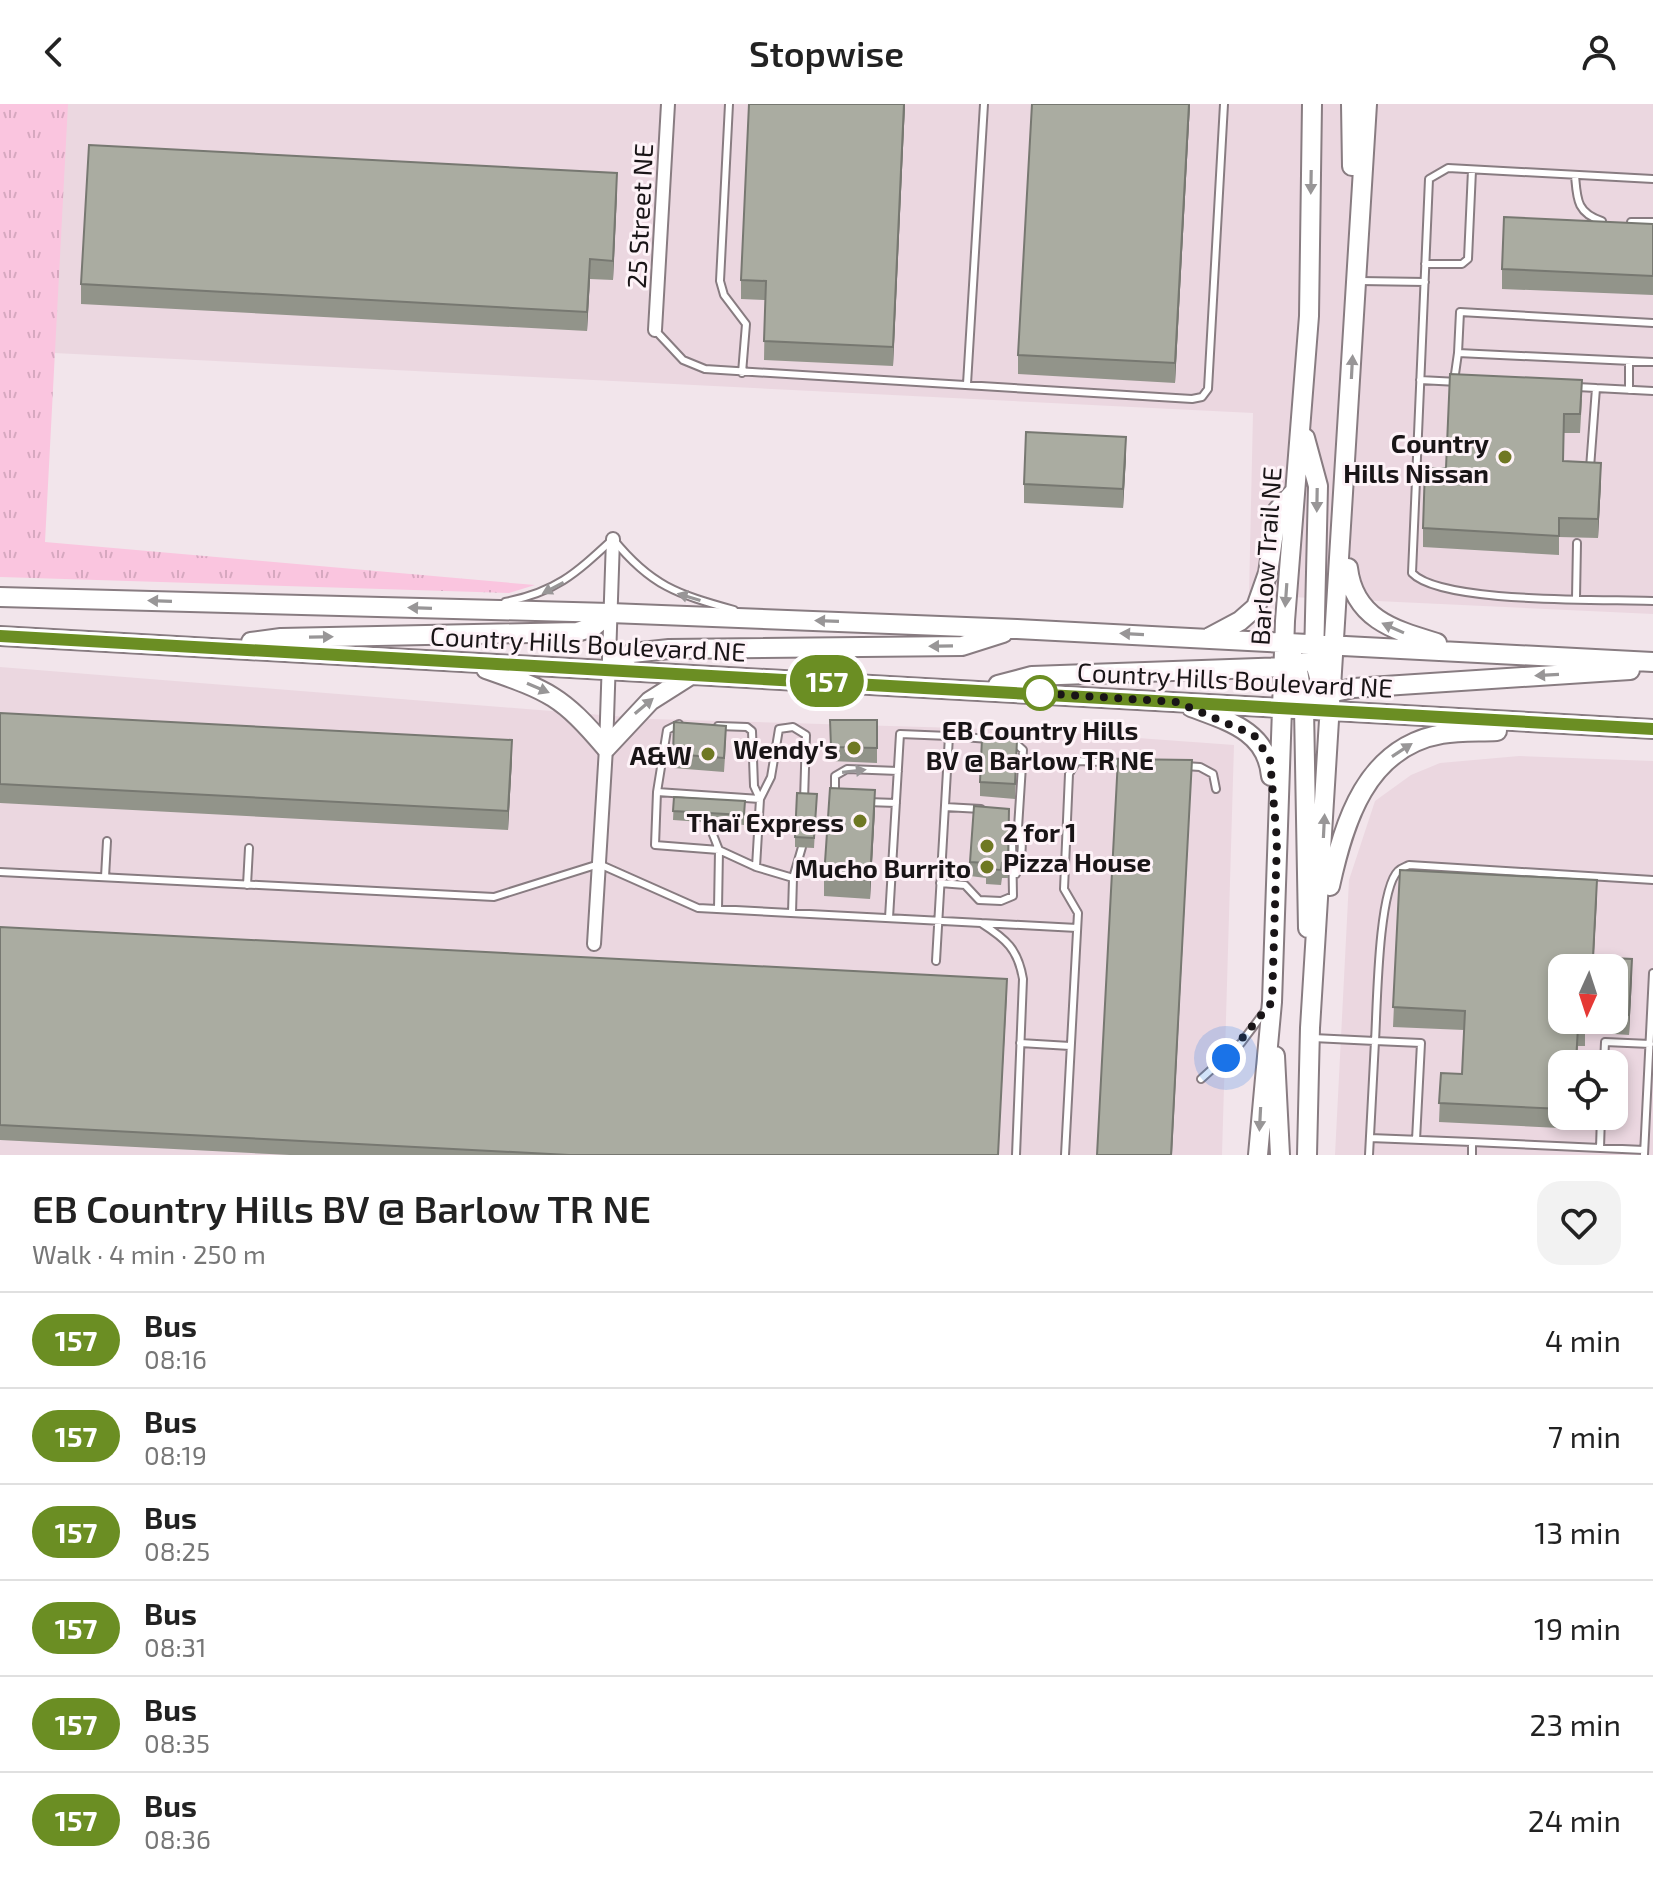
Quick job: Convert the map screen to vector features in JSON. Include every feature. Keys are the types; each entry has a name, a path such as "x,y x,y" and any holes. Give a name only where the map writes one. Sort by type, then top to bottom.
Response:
{"main road":[{"name":"Barlow Trail NE","path":"1258,1154 1272,1002 1281,706 1302,659 1284,642 1309,316 1312,104"},
{"path":"1351,104 1353,173 1361,199"},
{"path":"1310,1033 1331,710 1327,691 1336,645 1367,104"},
{"path":"1301,424 1318,486 1302,659 1310,1033 1307,1155"},
{"path":"1210,637 1240,621 1256,607 1268,573 1277,511 1295,491"},
{"path":"1343,515 1351,589 1374,619 1404,633 1467,652"},
{"name":"Country Hills Boulevard NE","path":"0,597 610,613 1210,637 1284,642 1302,659 1336,645 1653,662"},
{"path":"216,648 281,638 577,632 593,627 610,613"},
{"path":"608,670 632,653 647,651 962,646 1017,629"},
{"name":"Country Hills Boulevard NE","path":"0,636 1177,702 1281,706 1303,702 1331,710 1653,729"},
{"path":"980,689 1032,676 1302,659"},
{"path":"1302,659 1327,691"},
{"path":"464,662 543,689 572,708 606,748 650,701 691,675"},
{"path":"1303,702 1327,691 1653,669"},
{"path":"1177,702 1254,735 1270,760 1277,841"},
{"path":"1317,944 1342,832 1362,789 1377,768 1395,753 1417,741 1442,733 1603,727"},
{"path":"1272,1002 1280,1155"}],"street":[{"name":"25 Street NE","path":"655,330 668,104"},
{"path":"594,944 606,748 613,539"}],"lane":[{"path":"729,104 720,281 724,295 746,324 742,373"},
{"path":"967,384 984,104"},
{"path":"655,330 683,360 705,369 1192,399 1202,397 1208,389 1224,104"},
{"path":"1653,179 1448,168 1429,179 1412,573 1419,581 1458,593 1653,601"},
{"path":"1425,264 1462,264 1468,259 1472,170"},
{"path":"1575,175 1577,201 1582,211 1602,221"},
{"path":"1631,222 1653,222"},
{"path":"1357,281 1425,282"},
{"path":"1453,382 1460,312 1653,323"},
{"path":"1458,353 1653,362"},
{"path":"1629,361 1629,390"},
{"path":"1420,380 1469,383"},
{"path":"1565,387 1653,391"},
{"path":"1590,469 1596,388"},
{"path":"473,609 539,595 556,587 613,539 636,568 666,589 764,619"},
{"path":"1576,598 1577,543"},
{"path":"691,724 677,724 667,730 657,792 655,845 719,850 756,867 793,878"},
{"path":"705,725 747,727 752,731 754,786 760,799"},
{"path":"756,867 760,799 771,777 779,729 793,727 806,735 804,803"},
{"path":"889,918 900,734 1014,740 1021,745 1018,828 1012,838 1013,896 1001,901 979,900 965,885 940,883"},
{"path":"936,961 949,736"},
{"path":"1065,1155 1078,913 1064,889 1071,767 1077,761 1139,764"},
{"path":"1169,765 1200,767 1213,774 1216,789"},
{"path":"846,801 834,792 835,776 847,769 898,771"},
{"path":"657,792 760,799"},
{"path":"709,795 709,809"},
{"path":"858,801 896,803"},
{"path":"945,807 988,809"},
{"path":"708,822 719,850 718,909"},
{"path":"105,877 107,841"},
{"path":"792,913 793,878 802,847"},
{"path":"247,885 249,848"},
{"path":"0,872 494,897 599,864 698,908 1077,928"},
{"path":"1369,1155 1384,910 1390,885 1398,871 1409,865 1653,880"},
{"path":"981,923 1006,938 1019,954 1023,979 1016,1155"},
{"path":"1370,1138 1600,1148 1644,1153 1653,973"},
{"path":"1201,1079 1241,1043 1272,1002"},
{"path":"1310,1033 1421,1043 1416,1140"},
{"path":"1605,1050 1605,1042 1650,1044"},
{"path":"1020,1043 1070,1046"},
{"path":"1600,1148 1601,1130"},
{"path":"1472,1142 1472,1155"}],"shaded area":[{"path":"0,104 1653,104 1653,614 1249,595 1253,413 54,353"},
{"path":"0,667 651,719 1028,730 1234,745 1222,1155 0,1155"},
{"path":"1519,756 1653,761 1653,1155 1335,1155 1349,880 1375,801 1411,775 1440,763"}],"green space":[{"path":"0,104 68,104 45,542 535,585 509,593 0,577"}],"building":[{"path":"749,104 904,104 893,347 764,341 766,281 741,280"},
{"path":"1032,104 1189,104 1175,363 1018,355"},
{"path":"89,145 617,173 613,261 590,259 587,312 81,284"},
{"path":"1504,217 1653,224 1653,276 1502,269"},
{"name":"Country Hills Nissan","path":"1450,374 1582,380 1580,414 1564,414 1563,461 1601,463 1598,519 1559,518 1559,536 1423,528 1425,468 1446,468"},
{"path":"1026,432 1126,437 1123,489 1024,484"},
{"path":"0,713 512,740 508,811 0,784"},
{"path":"830,720 877,720 877,748 831,747"},
{"path":"674,722 726,726 724,758 673,754"},
{"path":"982,738 1017,740 1015,784 980,782"},
{"path":"1118,759 1192,760 1171,1155 1097,1155"},
{"path":"830,788 875,790 870,880 824,877"},
{"path":"797,793 817,794 814,838 795,837"},
{"path":"674,797 745,801 744,815 673,811"},
{"path":"974,806 1009,809 1008,864 1002,863 1001,870 986,869 986,863 970,862"},
{"path":"1400,870 1597,880 1593,954 1548,954 1548,1034 1578,1034 1577,1050 1548,1050 1548,1108 1439,1103 1441,1073 1462,1074 1465,1011 1393,1007"},
{"path":"0,927 1007,979 998,1155 569,1155 0,1125"},
{"path":"1628,959 1632,959 1628,1015"}],"bus line":[{"name":"157","path":"0,636 1653,729"}],"place":[{"name":"Country Hills Nissan","path":"1505,457"},
{"name":"EB Country Hills BV @ Barlow TR NE","path":"1040,693"},
{"name":"Wendy's","path":"854,748"},
{"name":"A&W","path":"708,754"},
{"name":"Thaï Express","path":"860,821"},
{"name":"2 for 1 Pizza House","path":"987,846"},
{"name":"Mucho Burrito","path":"987,867"}],"route":[{"path":"1040,693 1036,693 1177,702 1254,735 1270,760 1277,841 1272,1002 1226,1058"}]}
